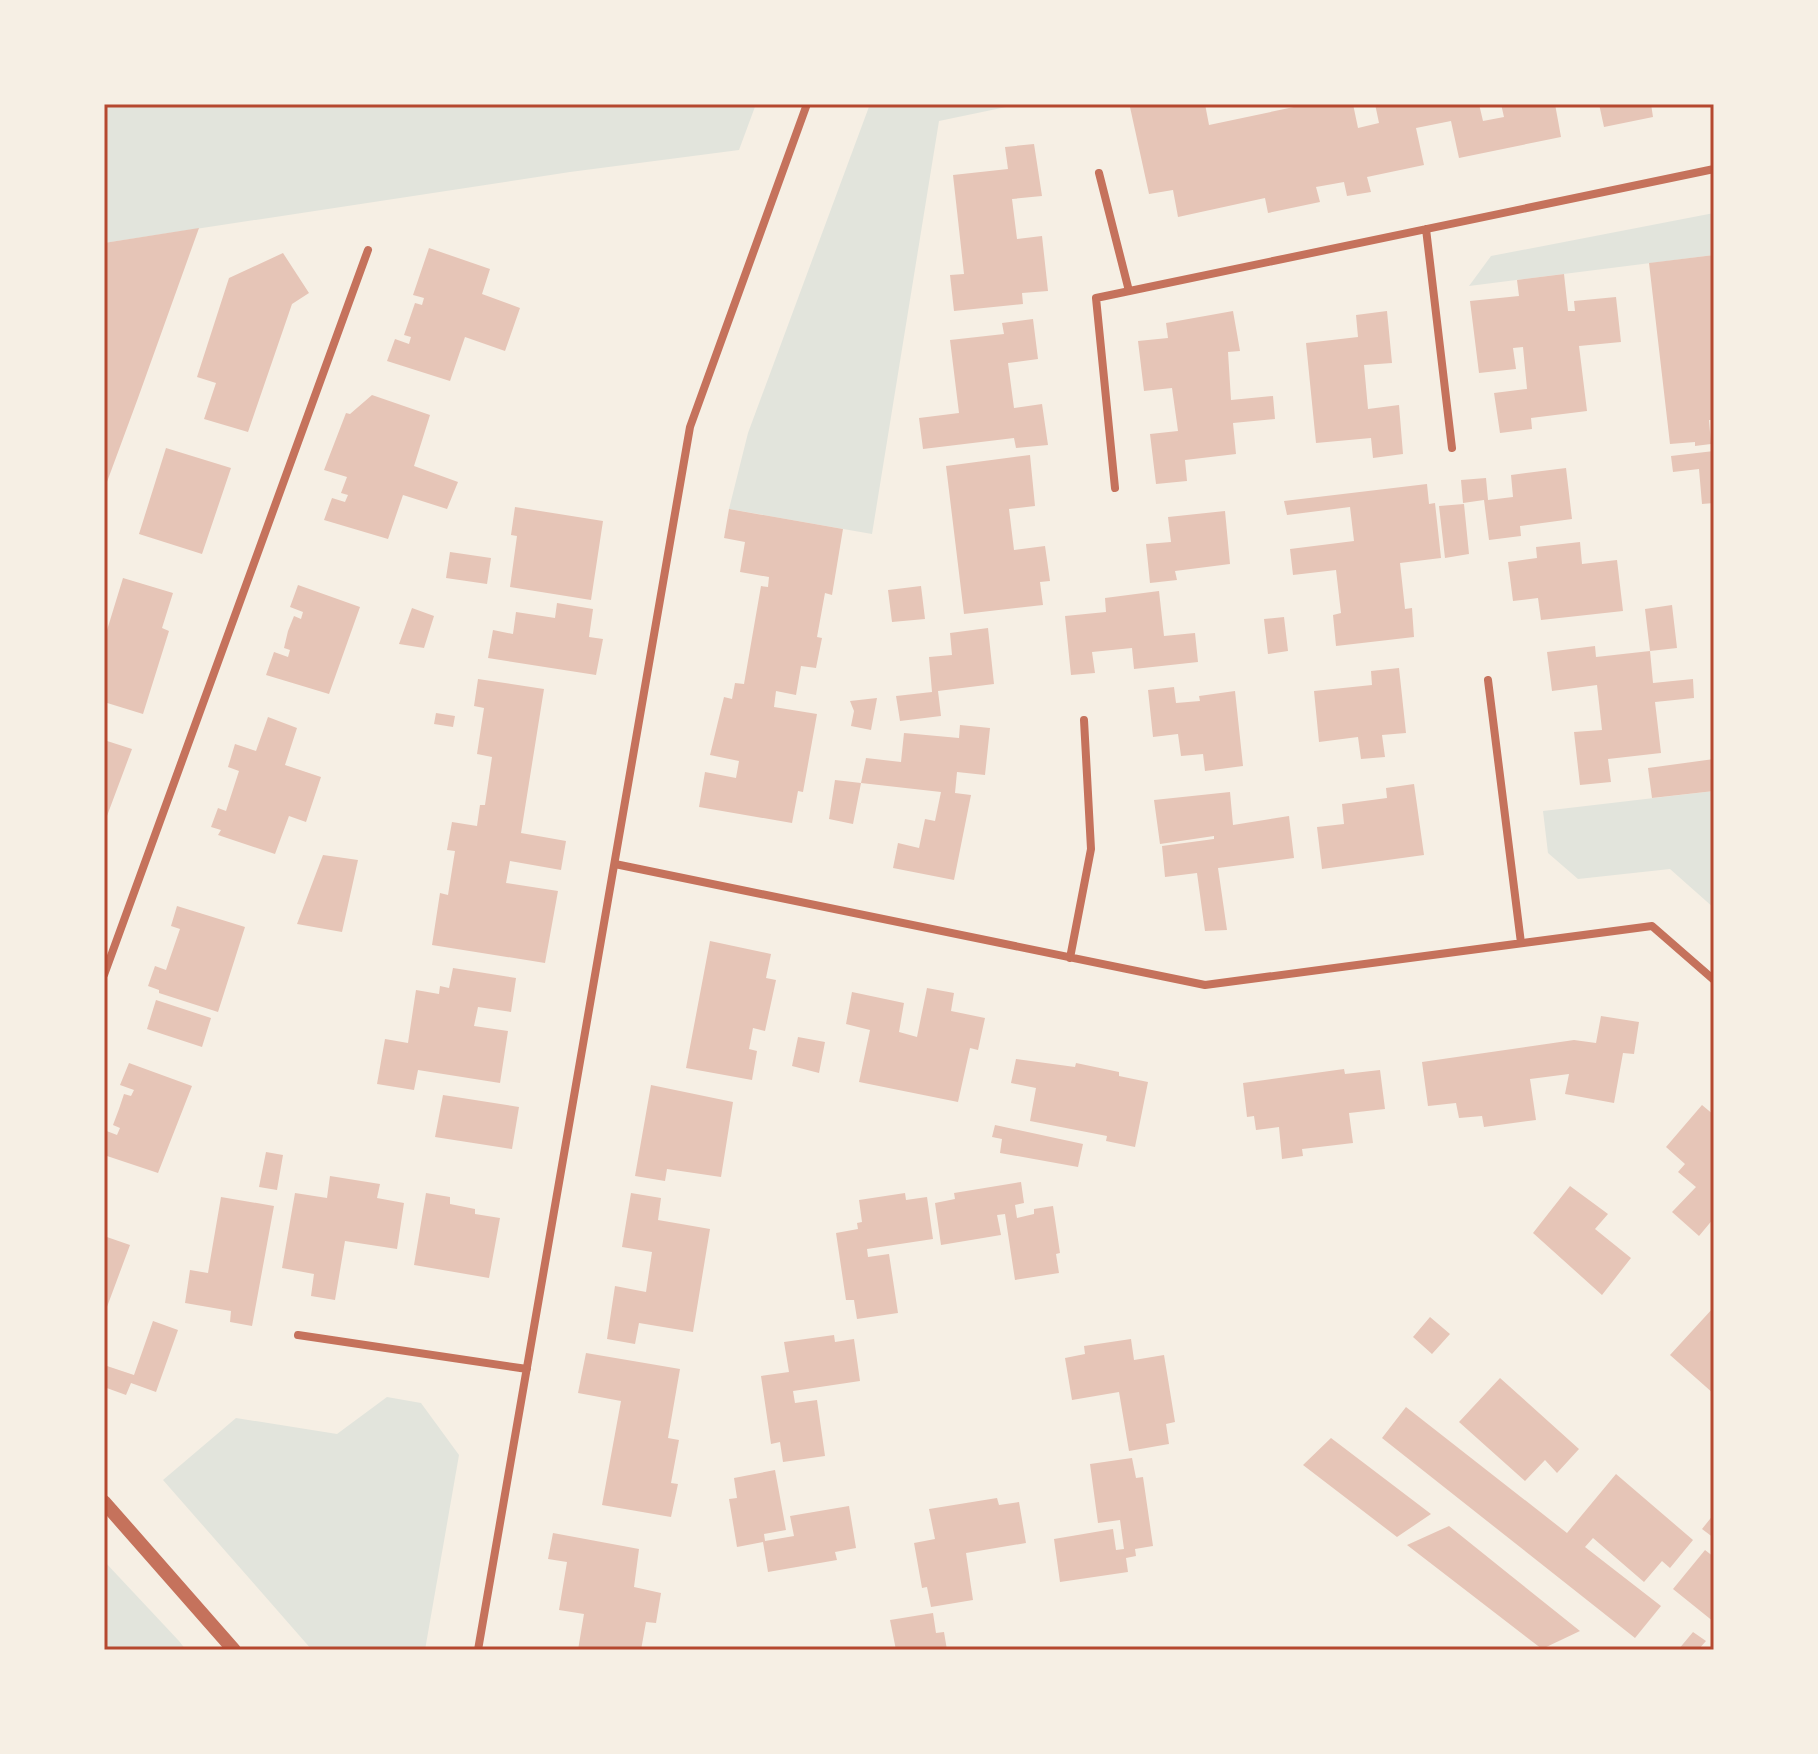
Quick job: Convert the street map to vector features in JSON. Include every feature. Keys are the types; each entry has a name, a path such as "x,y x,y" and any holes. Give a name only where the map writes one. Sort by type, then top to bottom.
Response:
{"street":[{"path":"478,1650 690,427 807,104"},
{"path":"1115,488 1096,298 1714,169"},
{"path":"1099,173 1129,291"},
{"path":"1426,229 1452,448"},
{"path":"104,975 368,250"},
{"path":"1488,680 1521,943"},
{"path":"1070,958 1091,849 1084,720"},
{"path":"615,864 1205,985 1652,926 1714,980"},
{"path":"298,1335 527,1369"},
{"path":"104,1502 234,1650"}],"shaded area":[{"path":"104,104 756,104 739,150 570,172 104,243"},
{"path":"870,104 1020,104 939,121 872,534 729,509 748,433"},
{"path":"1714,213 1714,255 1469,286 1491,256"},
{"path":"1714,791 1714,908 1670,869 1578,879 1548,853 1543,811"},
{"path":"387,1397 421,1403 459,1455 425,1650 312,1650 163,1480 236,1418 337,1434"},
{"path":"104,1561 179,1641 186,1650 104,1650"}],"building":[{"path":"1205,104 1209,125 1308,104 1353,104 1358,128 1379,123 1375,104 1479,104 1483,121 1504,117 1501,104 1555,104 1561,137 1459,158 1451,121 1416,128 1424,165 1367,177 1371,192 1347,196 1344,182 1316,187 1320,202 1268,213 1265,198 1178,217 1173,190 1149,194 1130,107"},
{"path":"1599,104 1651,104 1653,117 1604,127"},
{"path":"1034,144 1042,196 1012,199 1017,239 1042,236 1048,291 1022,293 1023,304 954,311 950,275 964,274 953,175 1008,169 1005,147"},
{"path":"199,228 138,398 104,490 104,243"},
{"path":"429,248 490,269 482,294 520,308 505,351 465,337 450,381 387,361 395,339 409,344 411,337 404,335 415,303 422,305 424,298 413,295"},
{"path":"283,253 309,293 292,304 248,432 204,419 216,383 197,377 229,278"},
{"path":"1714,255 1714,420 1709,420 1711,444 1670,444 1649,263"},
{"path":"1564,274 1568,311 1575,311 1574,301 1616,297 1621,342 1579,346 1587,411 1531,418 1532,429 1500,433 1494,393 1527,389 1523,347 1513,348 1516,369 1479,373 1470,301 1519,296 1517,280"},
{"path":"1233,311 1240,351 1228,352 1231,400 1273,396 1275,419 1233,423 1236,454 1185,460 1187,481 1156,484 1150,434 1178,431 1172,388 1144,391 1138,341 1168,338 1166,323"},
{"path":"1387,311 1392,363 1364,365 1368,409 1399,405 1403,454 1373,458 1371,438 1316,443 1306,343 1358,337 1356,315"},
{"path":"1033,319 1038,359 1008,363 1014,408 1042,404 1048,445 1016,448 1014,438 923,449 919,418 959,413 950,340 1004,334 1002,323"},
{"path":"372,395 430,415 414,466 458,482 447,509 403,495 388,539 324,520 332,498 345,502 348,495 341,493 347,477 324,470 346,413 350,414"},
{"path":"166,448 231,468 202,554 139,534"},
{"path":"1714,451 1714,503 1702,504 1699,469 1673,472 1671,456"},
{"path":"1030,455 1035,506 1009,509 1014,550 1045,546 1050,581 1040,582 1043,605 964,614 946,466"},
{"path":"1566,468 1572,519 1520,526 1521,536 1489,540 1484,500 1463,503 1461,480 1486,478 1488,500 1513,497 1511,475"},
{"path":"1427,484 1429,504 1435,503 1441,558 1400,563 1405,609 1412,608 1414,637 1336,646 1333,615 1341,613 1336,570 1293,575 1290,549 1354,541 1350,507 1287,515 1284,501"},
{"path":"1464,504 1469,554 1445,558 1439,506"},
{"path":"515,507 603,521 591,600 510,587 517,536 511,535"},
{"path":"729,509 843,529 832,595 825,593 817,637 822,638 816,668 801,666 796,695 776,691 774,707 817,714 803,792 798,791 792,823 699,807 705,772 736,778 739,761 710,755 724,697 732,699 735,683 744,684 761,586 768,587 769,577 740,572 745,542 724,538"},
{"path":"1225,511 1230,564 1175,571 1177,580 1150,583 1146,544 1171,542 1168,517"},
{"path":"1580,542 1582,564 1617,560 1623,611 1541,620 1538,598 1513,601 1508,562 1537,558 1536,547"},
{"path":"450,552 491,558 487,584 446,578"},
{"path":"123,578 173,593 162,628 169,631 143,714 104,702 104,640"},
{"path":"298,585 360,607 329,694 266,675 274,652 288,657 290,650 284,648 288,631 294,616 301,619 303,612 290,607"},
{"path":"921,586 925,619 892,622 888,590"},
{"path":"1159,591 1164,636 1195,633 1198,662 1134,669 1132,648 1092,652 1095,673 1071,675 1065,616 1106,612 1105,598"},
{"path":"557,603 593,609 589,637 603,639 596,675 488,658 493,630 513,634 516,612 555,618"},
{"path":"1672,605 1677,648 1650,651 1645,609"},
{"path":"412,608 434,616 424,648 399,644"},
{"path":"1284,617 1288,651 1268,654 1264,619"},
{"path":"988,628 994,684 938,691 941,716 900,721 896,696 932,692 929,657 952,655 950,633"},
{"path":"1595,646 1596,657 1650,651 1653,683 1693,679 1694,698 1655,702 1661,753 1608,759 1611,782 1580,785 1574,732 1602,730 1597,685 1552,691 1547,652"},
{"path":"1399,668 1406,733 1382,735 1385,757 1361,759 1358,737 1319,742 1314,691 1372,685 1371,671"},
{"path":"478,679 544,689 521,833 566,841 561,870 510,861 506,883 558,891 545,963 432,945 440,893 448,895 455,851 447,850 452,822 477,826 480,805 485,805 492,757 477,754 484,708 474,706"},
{"path":"1174,687 1176,703 1200,701 1199,696 1235,691 1243,766 1205,771 1203,754 1181,756 1178,734 1153,737 1148,690"},
{"path":"877,698 871,730 851,726 854,711 850,701"},
{"path":"436,713 455,716 453,727 434,724"},
{"path":"268,717 297,728 285,765 321,777 306,822 289,816 275,854 218,835 221,830 211,827 218,808 226,811 239,771 228,767 235,744 256,751"},
{"path":"960,725 990,728 985,775 957,772 955,793 971,795 954,880 893,868 898,843 919,848 925,819 935,821 941,792 861,783 866,758 901,762 904,733 959,738"},
{"path":"104,740 132,749 104,824"},
{"path":"1714,759 1714,791 1652,798 1648,768"},
{"path":"835,780 861,783 853,824 829,819"},
{"path":"1414,784 1424,855 1322,869 1317,827 1344,824 1342,804 1387,798 1386,788"},
{"path":"1230,792 1233,825 1289,816 1294,858 1218,868 1227,930 1205,931 1197,873 1165,877 1162,846 1214,839 1214,836 1160,844 1154,800"},
{"path":"323,855 358,860 342,932 297,924"},
{"path":"177,906 245,927 218,1012 159,993 159,990 148,986 155,966 166,970 180,929 171,926"},
{"path":"710,941 771,954 766,978 776,980 765,1031 753,1028 749,1049 757,1051 752,1080 686,1068"},
{"path":"453,968 516,978 511,1012 478,1007 474,1026 508,1031 500,1083 418,1070 414,1090 377,1084 385,1039 408,1043 416,990 439,994 440,986 449,988"},
{"path":"927,988 954,993 951,1011 985,1018 978,1050 970,1048 958,1102 859,1082 870,1030 846,1024 852,992 904,1003 899,1032 917,1037"},
{"path":"156,1000 211,1018 202,1047 147,1029"},
{"path":"1601,1016 1639,1022 1634,1054 1623,1053 1614,1103 1565,1094 1569,1074 1530,1079 1536,1120 1484,1127 1482,1116 1459,1118 1456,1103 1428,1106 1422,1062 1574,1040 1596,1043"},
{"path":"798,1037 825,1042 819,1073 792,1066"},
{"path":"1016,1059 1075,1067 1076,1063 1148,1082 1135,1147 1106,1141 1107,1136 1030,1121 1036,1088 1011,1083"},
{"path":"129,1063 192,1086 158,1173 104,1155 104,1130 117,1135 120,1128 113,1125 124,1094 131,1096 134,1090 120,1085"},
{"path":"1344,1069 1345,1074 1380,1070 1385,1109 1349,1113 1353,1143 1302,1149 1303,1156 1282,1159 1279,1127 1256,1130 1254,1116 1247,1117 1243,1083"},
{"path":"651,1085 733,1102 721,1177 667,1169 665,1181 635,1176"},
{"path":"443,1095 519,1107 512,1149 435,1137"},
{"path":"1702,1105 1714,1115 1714,1218 1699,1236 1672,1212 1696,1187 1678,1172 1685,1164 1666,1147"},
{"path":"995,1125 1083,1144 1078,1167 1000,1153 1002,1139 992,1137"},
{"path":"266,1152 283,1155 277,1190 259,1187"},
{"path":"330,1176 380,1184 377,1198 404,1203 397,1249 345,1241 335,1300 311,1296 314,1274 282,1268 295,1193 327,1198"},
{"path":"1021,1182 1024,1203 1015,1205 1017,1218 1034,1214 1034,1209 1053,1206 1060,1253 1056,1254 1059,1273 1015,1280 1005,1214 997,1215 1001,1235 941,1245 935,1203 955,1199 954,1193"},
{"path":"1570,1186 1608,1214 1595,1229 1631,1258 1602,1295 1533,1233"},
{"path":"426,1193 450,1197 450,1204 475,1209 475,1214 500,1218 489,1278 414,1265"},
{"path":"631,1193 661,1198 658,1220 710,1229 693,1332 639,1323 635,1344 607,1339 615,1286 646,1292 652,1252 622,1247"},
{"path":"905,1193 906,1200 927,1197 933,1239 867,1249 868,1257 889,1254 898,1313 857,1319 854,1300 846,1300 836,1233 858,1229 857,1223 862,1222 859,1200"},
{"path":"221,1197 274,1206 252,1326 230,1322 231,1311 185,1303 190,1270 208,1273"},
{"path":"104,1236 130,1245 104,1315"},
{"path":"1714,1307 1714,1394 1670,1355"},
{"path":"1430,1317 1450,1334 1432,1354 1413,1337"},
{"path":"153,1321 178,1330 156,1392 131,1383 126,1395 104,1387 104,1365 134,1375"},
{"path":"834,1335 835,1342 854,1339 860,1381 793,1391 795,1403 817,1400 825,1456 783,1462 780,1442 771,1444 761,1376 789,1372 784,1342"},
{"path":"1131,1339 1134,1360 1164,1355 1175,1422 1166,1424 1169,1444 1129,1451 1119,1392 1072,1400 1065,1358 1085,1354 1084,1346"},
{"path":"586,1353 680,1369 668,1438 679,1440 671,1483 678,1484 671,1517 602,1505 621,1401 578,1393"},
{"path":"1500,1378 1579,1449 1557,1473 1545,1460 1525,1481 1459,1422"},
{"path":"1406,1407 1567,1533 1616,1474 1693,1540 1670,1568 1662,1561 1644,1582 1593,1538 1585,1547 1661,1606 1635,1638 1382,1438"},
{"path":"1331,1438 1431,1514 1397,1537 1303,1465"},
{"path":"1132,1458 1136,1478 1143,1477 1153,1546 1135,1549 1136,1556 1126,1558 1128,1572 1060,1582 1054,1539 1113,1529 1116,1550 1124,1549 1120,1520 1098,1523 1090,1464"},
{"path":"775,1470 786,1530 764,1534 765,1541 794,1536 790,1516 849,1506 856,1548 835,1552 837,1560 768,1572 763,1542 737,1547 729,1499 737,1498 734,1478"},
{"path":"997,1498 999,1505 1019,1502 1026,1543 966,1553 973,1600 931,1607 927,1587 922,1588 914,1543 935,1539 929,1509"},
{"path":"1714,1514 1714,1538 1702,1529"},
{"path":"1449,1526 1580,1631 1542,1649 1407,1545"},
{"path":"553,1533 639,1549 634,1587 661,1593 656,1623 646,1622 641,1650 578,1650 584,1614 559,1610 567,1562 548,1559"},
{"path":"1705,1550 1714,1557 1714,1622 1673,1589"},
{"path":"933,1613 936,1633 944,1632 947,1650 896,1650 890,1620"},
{"path":"1693,1632 1706,1641 1698,1650 1678,1650"}]}
